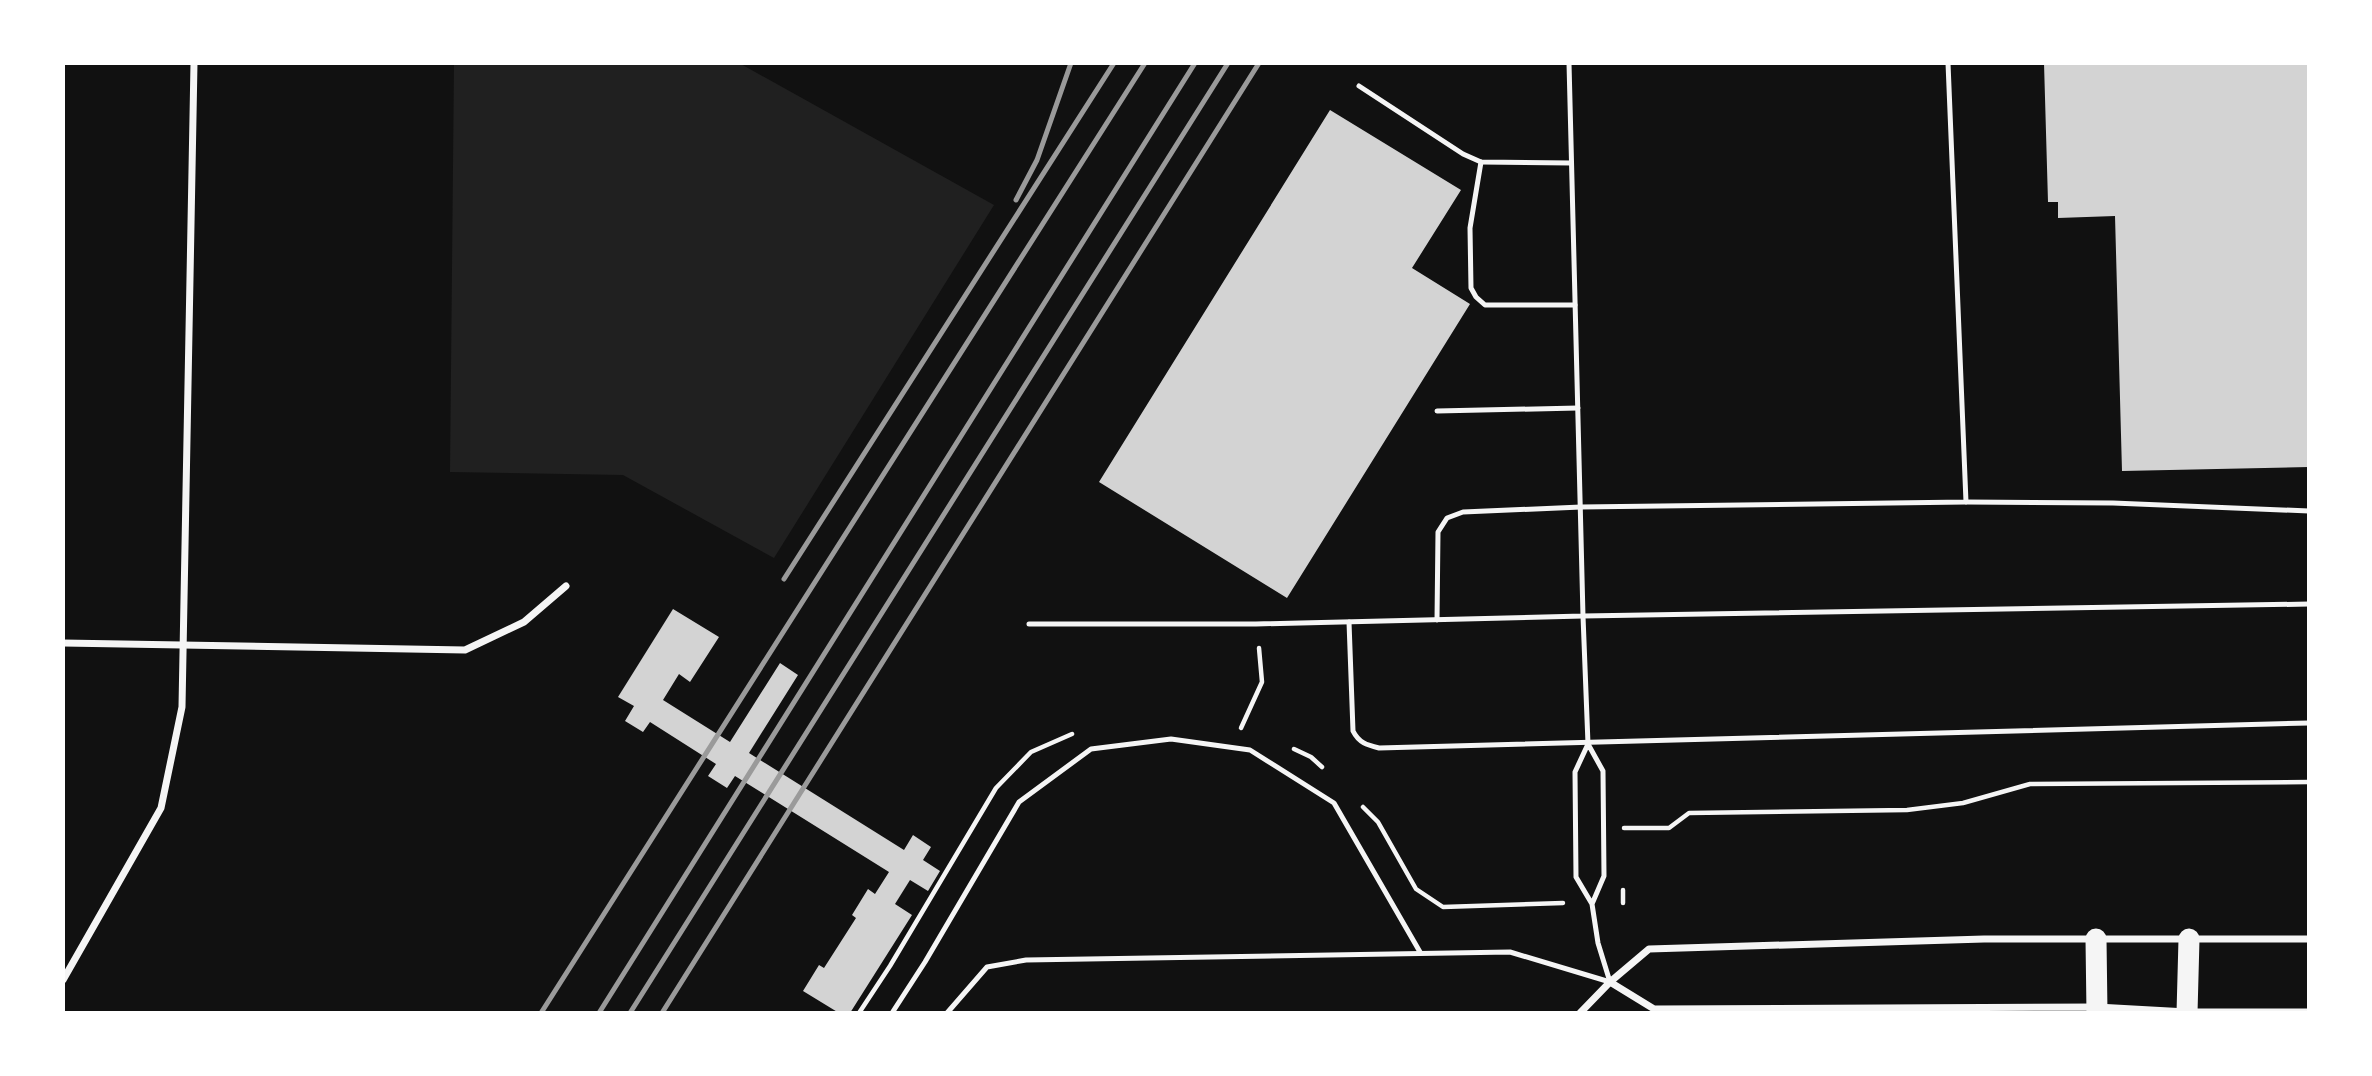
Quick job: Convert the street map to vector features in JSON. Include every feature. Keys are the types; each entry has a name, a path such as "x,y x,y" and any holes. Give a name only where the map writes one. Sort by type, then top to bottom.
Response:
{"highway":[{"path":"2096,939 2097,1010"},
{"path":"2187,1013 2189,939"}],"street":[{"path":"63,980 161,808 182,707 194,63"},
{"path":"63,643 465,650 524,622 566,586"},
{"path":"1580,1013 1648,949 1984,939 2309,939"},
{"path":"1610,982 1654,1009 2309,1012"}],"lane":[{"path":"1569,63 1588,744 1603,771 1604,876 1592,904"},
{"path":"1948,63 1966,502"},
{"path":"1359,86 1463,154 1481,162 1571,163"},
{"path":"1481,162 1471,228 1471,288 1476,297 1485,305 1575,305"},
{"path":"1437,411 1578,408"},
{"path":"1437,620 1438,531 1447,518 1463,512 1966,502 2113,503 2309,510"},
{"path":"1029,624 1349,622 2309,604"},
{"path":"1349,622 1353,731 1357,740 1379,748 2309,723"},
{"path":"892,1013 925,962 1018,802 1091,749 1171,738 1250,750 1334,803 1420,952"},
{"path":"1588,744 1575,772 1576,877 1592,904 1598,943 1610,982"},
{"path":"947,1013 987,967 1026,960 1510,952 1610,982"}],"path":[{"path":"1241,728 1262,682 1259,648"},
{"path":"1229,726 1251,732"},
{"path":"859,1013 996,788 1031,752 1082,729"},
{"path":"1292,748 1311,757 1327,772"},
{"path":"1622,840 1622,828 1669,828 1689,813 1907,810 1963,803 2030,784 2309,782"},
{"path":"1361,804 1378,822 1416,889 1443,907 1563,903"},
{"path":"1623,878 1623,903"}],"shaded area":[{"path":"454,63 739,63 994,205 774,558 623,475 450,472"}],"building":[{"path":"2044,63 2309,63 2309,467 2122,471 2115,216 2058,218 2058,202 2048,202"},
{"path":"1330,110 1461,190 1412,268 1470,304 1287,598 1099,482"},
{"path":"673,609 719,637 690,682 679,674 663,700 730,742 780,663 798,675 749,753 904,850 913,835 931,847 923,860 940,871 928,891 910,880 895,904 912,915 850,1013 839,1013 803,991 819,965 824,968 856,918 852,915 868,889 875,894 889,872 735,776 727,788 708,776 716,764 650,722 643,732 625,721 634,706 618,697"}],"railway":[{"path":"1016,200 1037,160 1071,63"},
{"path":"784,579 1114,63"},
{"path":"541,1013 1145,63"},
{"path":"599,1013 1195,63"},
{"path":"630,1013 1228,63"},
{"path":"662,1013 1259,63"}]}
